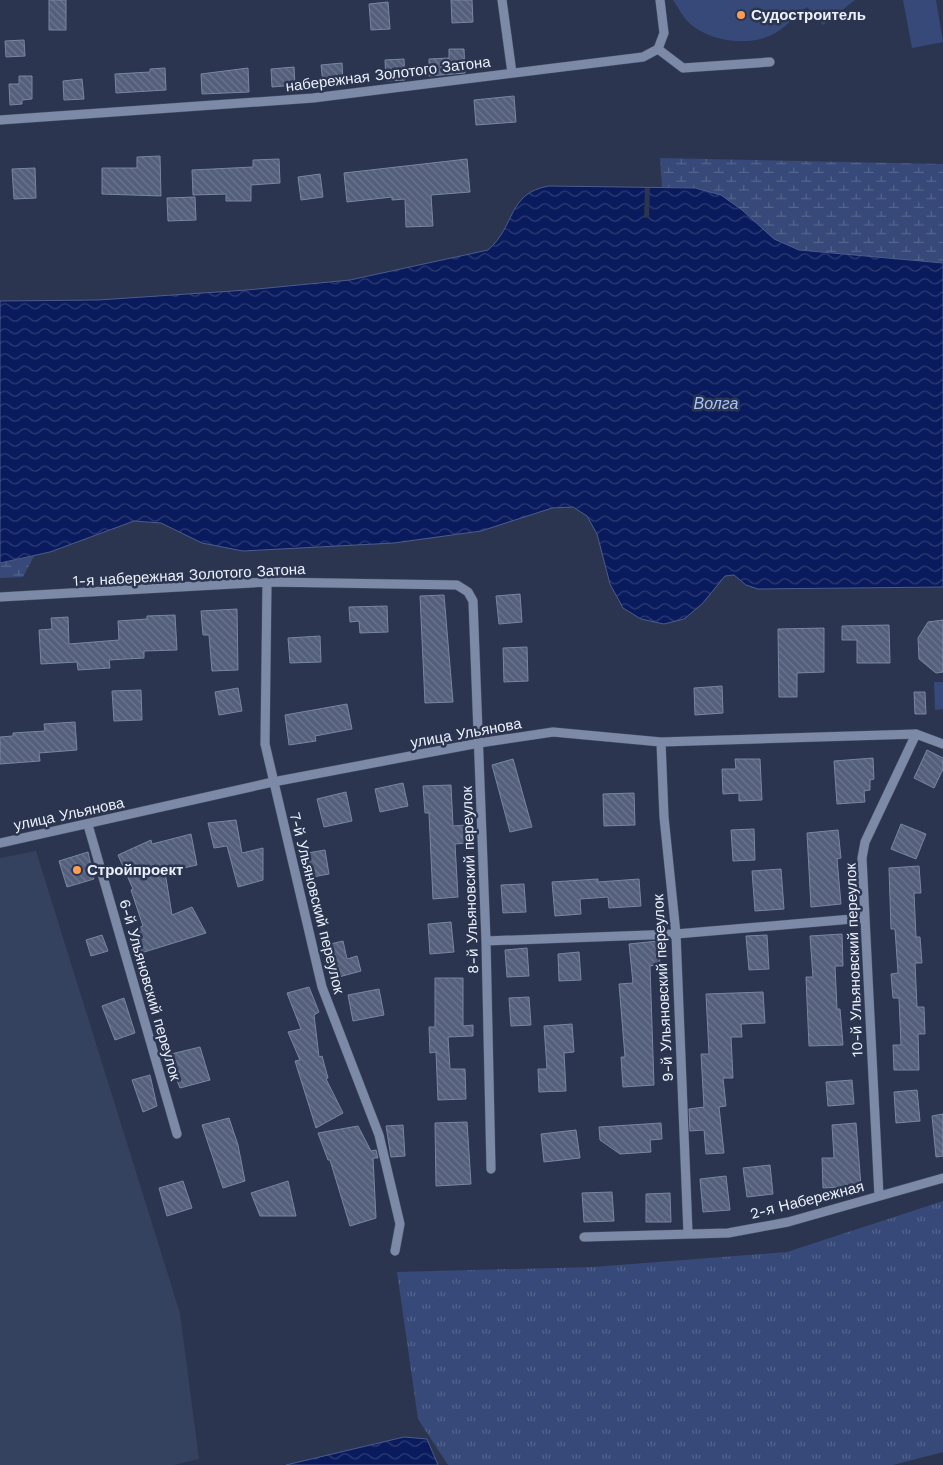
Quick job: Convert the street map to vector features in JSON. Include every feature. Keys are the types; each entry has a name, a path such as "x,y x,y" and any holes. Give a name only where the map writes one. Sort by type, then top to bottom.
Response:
{"street":[{"path":"502,0 512,73"},
{"path":"660,0 664,33 658,49 684,68 770,62"},
{"name":"набережная Золотого Затона","path":"0,120 313,98 643,57 658,49"},
{"name":"1-я набережная Золотого Затона","path":"0,597 267,582 457,585 468,592"},
{"name":"7-й Ульяновский переулок","path":"267,582 265,744 322,987 380,1136 400,1224 395,1251"},
{"name":"8-й Ульяновский переулок","path":"468,592 473,601 479,743 491,1169"},
{"name":"улица Ульянова","path":"0,843 273,782 479,743 554,732 661,742 916,734 943,744"},
{"name":"10-й Ульяновский переулок","path":"879,1196 862,858 865,842 916,734"},
{"name":"9-й Ульяновский переулок","path":"661,742 664,817 676,934 688,1234"},
{"name":"6-й Ульяновский переулок","path":"88,824 177,1134"},
{"path":"486,940 676,934 864,918"},
{"name":"2-я Набережная","path":"584,1237 728,1232 788,1222 943,1178"}],"shaded area":[{"path":"36,851 180,1313 199,1459 174,1465 0,1465 0,858"}],"green space":[{"name":"Судостроитель","path":"673,0 855,0 823,25 807,7 777,32 767,37 756,40 731,41 708,35 689,23"},
{"path":"903,0 936,0 943,42 912,48"},
{"path":"660,158 943,164 943,263 799,250 774,239 695,188 662,188"},
{"path":"34,556 23,577 0,578 0,563"},
{"path":"934,682 943,682 943,709 935,710"},
{"path":"943,1201 943,1452 893,1465 448,1465 418,1419 397,1272 593,1267 787,1252"}],"water":[{"name":"Волга","path":"549,186 695,188 721,195 742,210 774,239 799,250 943,263 943,587 758,589 746,585 734,575 725,576 702,604 684,619 664,624 641,619 623,608 610,584 597,534 587,516 573,507 552,508 481,531 394,543 243,551 202,543 161,523 134,521 50,552 0,563 0,301 98,300 247,290 350,280 488,250 497,241 519,203 535,190"},
{"path":"404,1437 427,1439 438,1465 286,1465"}],"pier":[{"path":"645,188 650,188 649,217 644,218"}],"building":[{"path":"49,0 66,0 66,30 49,30"},
{"path":"451,0 472,0 473,22 452,23"},
{"path":"388,2 390,29 371,30 369,4"},
{"path":"24,40 25,56 6,57 5,41"},
{"path":"449,49 464,49 465,73 429,76 429,59 449,58"},
{"path":"404,59 405,80 386,81 385,60"},
{"path":"342,63 343,81 323,83 321,65"},
{"path":"294,67 295,85 272,87 271,69"},
{"path":"165,68 166,90 116,93 115,74 150,72 150,69"},
{"path":"248,68 249,92 202,94 201,74"},
{"path":"19,76 32,76 32,99 22,100 22,104 10,105 9,84 19,84"},
{"path":"82,79 84,99 64,100 63,81"},
{"path":"514,96 516,122 476,125 474,100"},
{"path":"160,156 161,196 102,194 102,168 137,168 137,157"},
{"path":"279,159 280,183 251,185 251,201 226,201 226,194 193,195 192,170 253,167 253,160"},
{"path":"467,159 470,192 431,195 433,226 406,227 405,199 392,200 392,197 347,202 344,173"},
{"path":"35,168 36,198 14,199 12,169"},
{"path":"320,174 323,197 301,200 298,177"},
{"path":"195,197 196,220 168,221 167,198"},
{"path":"520,594 522,622 499,624 496,596"},
{"path":"444,595 453,702 425,703 420,596"},
{"path":"387,606 388,632 360,633 359,621 350,622 349,607"},
{"path":"237,609 238,670 212,671 209,635 203,635 201,611"},
{"path":"175,615 177,650 144,651 144,658 109,660 110,668 78,670 77,662 41,664 39,630 52,629 51,618 68,617 69,644 119,640 118,621 147,619 147,616"},
{"path":"943,620 943,672 936,673 919,659 918,638 928,622"},
{"path":"889,625 890,663 857,663 857,640 842,640 842,626"},
{"path":"824,628 824,672 797,673 797,697 779,697 778,629"},
{"path":"320,636 321,662 290,663 288,638"},
{"path":"527,647 528,681 504,682 503,648"},
{"path":"722,686 723,713 695,715 694,688"},
{"path":"238,688 242,711 219,715 215,692"},
{"path":"141,690 142,720 114,721 112,691"},
{"path":"914,692 925,692 926,714 915,714"},
{"path":"347,704 352,729 315,736 316,741 289,745 285,715"},
{"path":"75,722 77,750 39,753 40,761 0,764 0,737 13,736 13,733 45,731 44,724"},
{"path":"927,750 943,758 943,769 934,788 914,778"},
{"path":"873,758 874,779 870,780 870,790 864,791 865,802 837,804 834,761"},
{"path":"513,759 532,827 510,832 492,765"},
{"path":"735,759 760,759 762,800 739,801 739,793 723,794 722,769 736,769"},
{"path":"403,783 408,806 380,812 375,789"},
{"path":"451,785 453,826 465,825 467,843 455,844 458,897 433,899 429,813 425,813 423,786"},
{"path":"346,792 352,821 324,827 317,799"},
{"path":"634,793 635,825 604,826 603,794"},
{"path":"236,820 242,853 263,848 263,880 238,887 227,846 214,848 208,823"},
{"path":"901,824 926,834 916,859 891,849"},
{"path":"754,829 755,860 733,861 731,830"},
{"path":"838,830 841,858 837,859 841,904 811,907 807,833"},
{"path":"191,834 197,865 165,872 172,915 192,907 206,933 141,953 133,930 143,926 131,890 133,889 118,855 151,840 152,844"},
{"path":"325,850 329,874 307,878 302,854"},
{"name":"Стройпроект","path":"88,852 94,879 67,887 59,861"},
{"path":"919,866 921,893 914,893 916,937 920,937 922,963 915,963 917,1007 924,1007 925,1034 918,1034 919,1070 894,1070 893,1045 901,1045 899,998 893,998 891,974 898,973 895,929 891,929 889,868"},
{"path":"781,869 784,909 755,911 752,871"},
{"path":"598,879 598,882 639,879 641,906 609,908 608,897 580,899 581,914 555,916 552,882"},
{"path":"524,884 526,912 503,913 501,885"},
{"path":"451,922 454,952 430,954 428,924"},
{"path":"842,934 843,966 835,966 837,1009 840,1009 843,1045 809,1046 806,977 813,977 810,936"},
{"path":"102,935 108,951 91,956 86,940"},
{"path":"767,935 769,969 749,970 746,936"},
{"path":"343,941 347,959 357,956 361,971 335,978 330,960 326,961 322,946"},
{"path":"658,941 660,964 650,966 654,1085 623,1087 621,1057 625,1057 619,984 633,983 629,944"},
{"path":"527,948 529,976 507,977 505,950"},
{"path":"579,952 581,980 559,981 558,954"},
{"path":"435,978 463,978 463,1026 473,1025 473,1036 448,1037 450,1069 465,1069 466,1099 438,1100 436,1052 430,1053 429,1027 435,1027"},
{"path":"309,987 319,1012 314,1015 319,1057 322,1056 328,1078 326,1079 343,1113 316,1128 295,1061 300,1060 288,1032 301,1029 287,993"},
{"path":"379,989 384,1015 353,1021 348,995"},
{"path":"763,992 765,1023 741,1024 742,1037 731,1037 733,1078 723,1078 726,1106 719,1107 724,1153 706,1154 704,1130 690,1131 689,1109 704,1107 701,1054 709,1054 706,994"},
{"path":"529,997 531,1025 511,1026 509,998"},
{"path":"124,998 135,1033 115,1040 102,1006"},
{"path":"572,1024 574,1052 564,1053 566,1091 539,1092 538,1069 547,1069 544,1026"},
{"path":"200,1047 210,1080 180,1088 167,1055"},
{"path":"150,1075 157,1106 143,1112 132,1080"},
{"path":"852,1080 854,1104 828,1106 826,1082"},
{"path":"917,1090 920,1121 896,1123 894,1092"},
{"path":"943,1114 943,1156 936,1157 932,1116"},
{"path":"229,1118 238,1145 245,1181 223,1188 202,1125"},
{"path":"467,1122 471,1184 436,1186 435,1123"},
{"path":"661,1123 662,1139 650,1140 651,1152 620,1154 600,1140 599,1127"},
{"path":"856,1123 861,1186 823,1188 822,1158 834,1158 832,1125"},
{"path":"403,1125 405,1156 391,1157 386,1126"},
{"path":"358,1126 371,1151 376,1150 378,1158 373,1158 376,1218 350,1226 330,1160 328,1160 318,1133"},
{"path":"576,1130 580,1158 544,1162 541,1134"},
{"path":"770,1165 773,1194 747,1197 743,1168"},
{"path":"726,1176 730,1210 703,1212 700,1179"},
{"path":"183,1181 192,1208 167,1216 159,1188"},
{"path":"288,1181 296,1216 260,1216 251,1193"},
{"path":"612,1192 614,1221 584,1222 582,1193"},
{"path":"670,1193 671,1222 646,1222 646,1194"}],"place":[{"name":"Судостроитель","path":"741,15"},
{"name":"Стройпроект","path":"77,870"}]}
